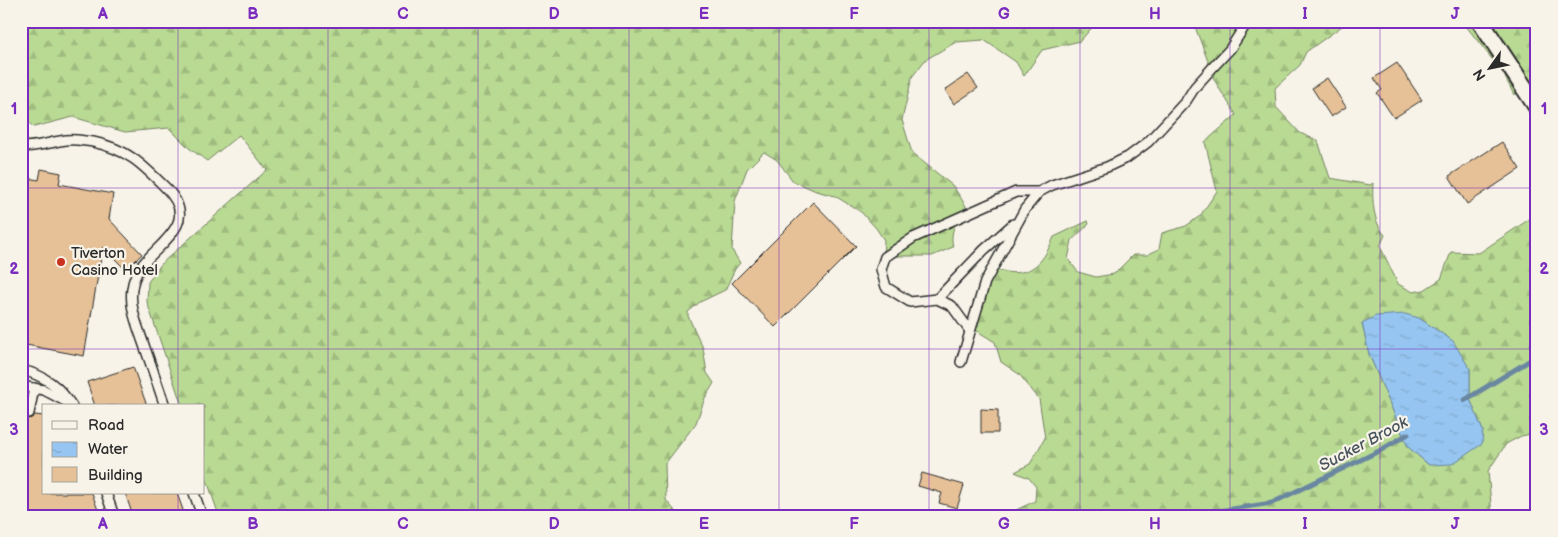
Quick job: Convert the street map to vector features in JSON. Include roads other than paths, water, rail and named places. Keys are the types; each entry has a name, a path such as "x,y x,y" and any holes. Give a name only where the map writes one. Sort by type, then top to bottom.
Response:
{"street":[{"path":"1480,21 1537,107"}],"lane":[{"path":"962,362 985,282 1019,218 1039,192 1052,185 1106,167 1128,157 1148,142 1186,100 1195,87 1230,50 1248,21"},
{"path":"21,146 35,146 68,140 87,141 113,147 128,154 142,164 173,195 178,204 180,214 178,224 136,272 132,289 134,315 164,404"},
{"path":"970,331 952,306 937,299 910,302 886,287 880,269 885,257 913,238 1016,192 1039,192"},
{"path":"937,299 984,250 1019,218"},
{"path":"21,370 52,382 71,404"},
{"path":"21,386 55,395 70,404"},
{"path":"29,413 34,388"},
{"path":"106,494 114,516"},
{"path":"194,494 202,516"}],"water":[{"path":"1405,314 1419,318 1453,341 1470,369 1470,399 1483,431 1482,444 1452,464 1429,465 1408,447 1369,354 1362,323 1376,316"}],"waterway":[{"name":"Sucker Brook","path":"1465,400 1537,356"},
{"name":"Sucker Brook","path":"1186,516 1272,503 1381,450 1408,434"}],"place":[{"name":"Tiverton Casino Hotel","path":"61,262"}]}
